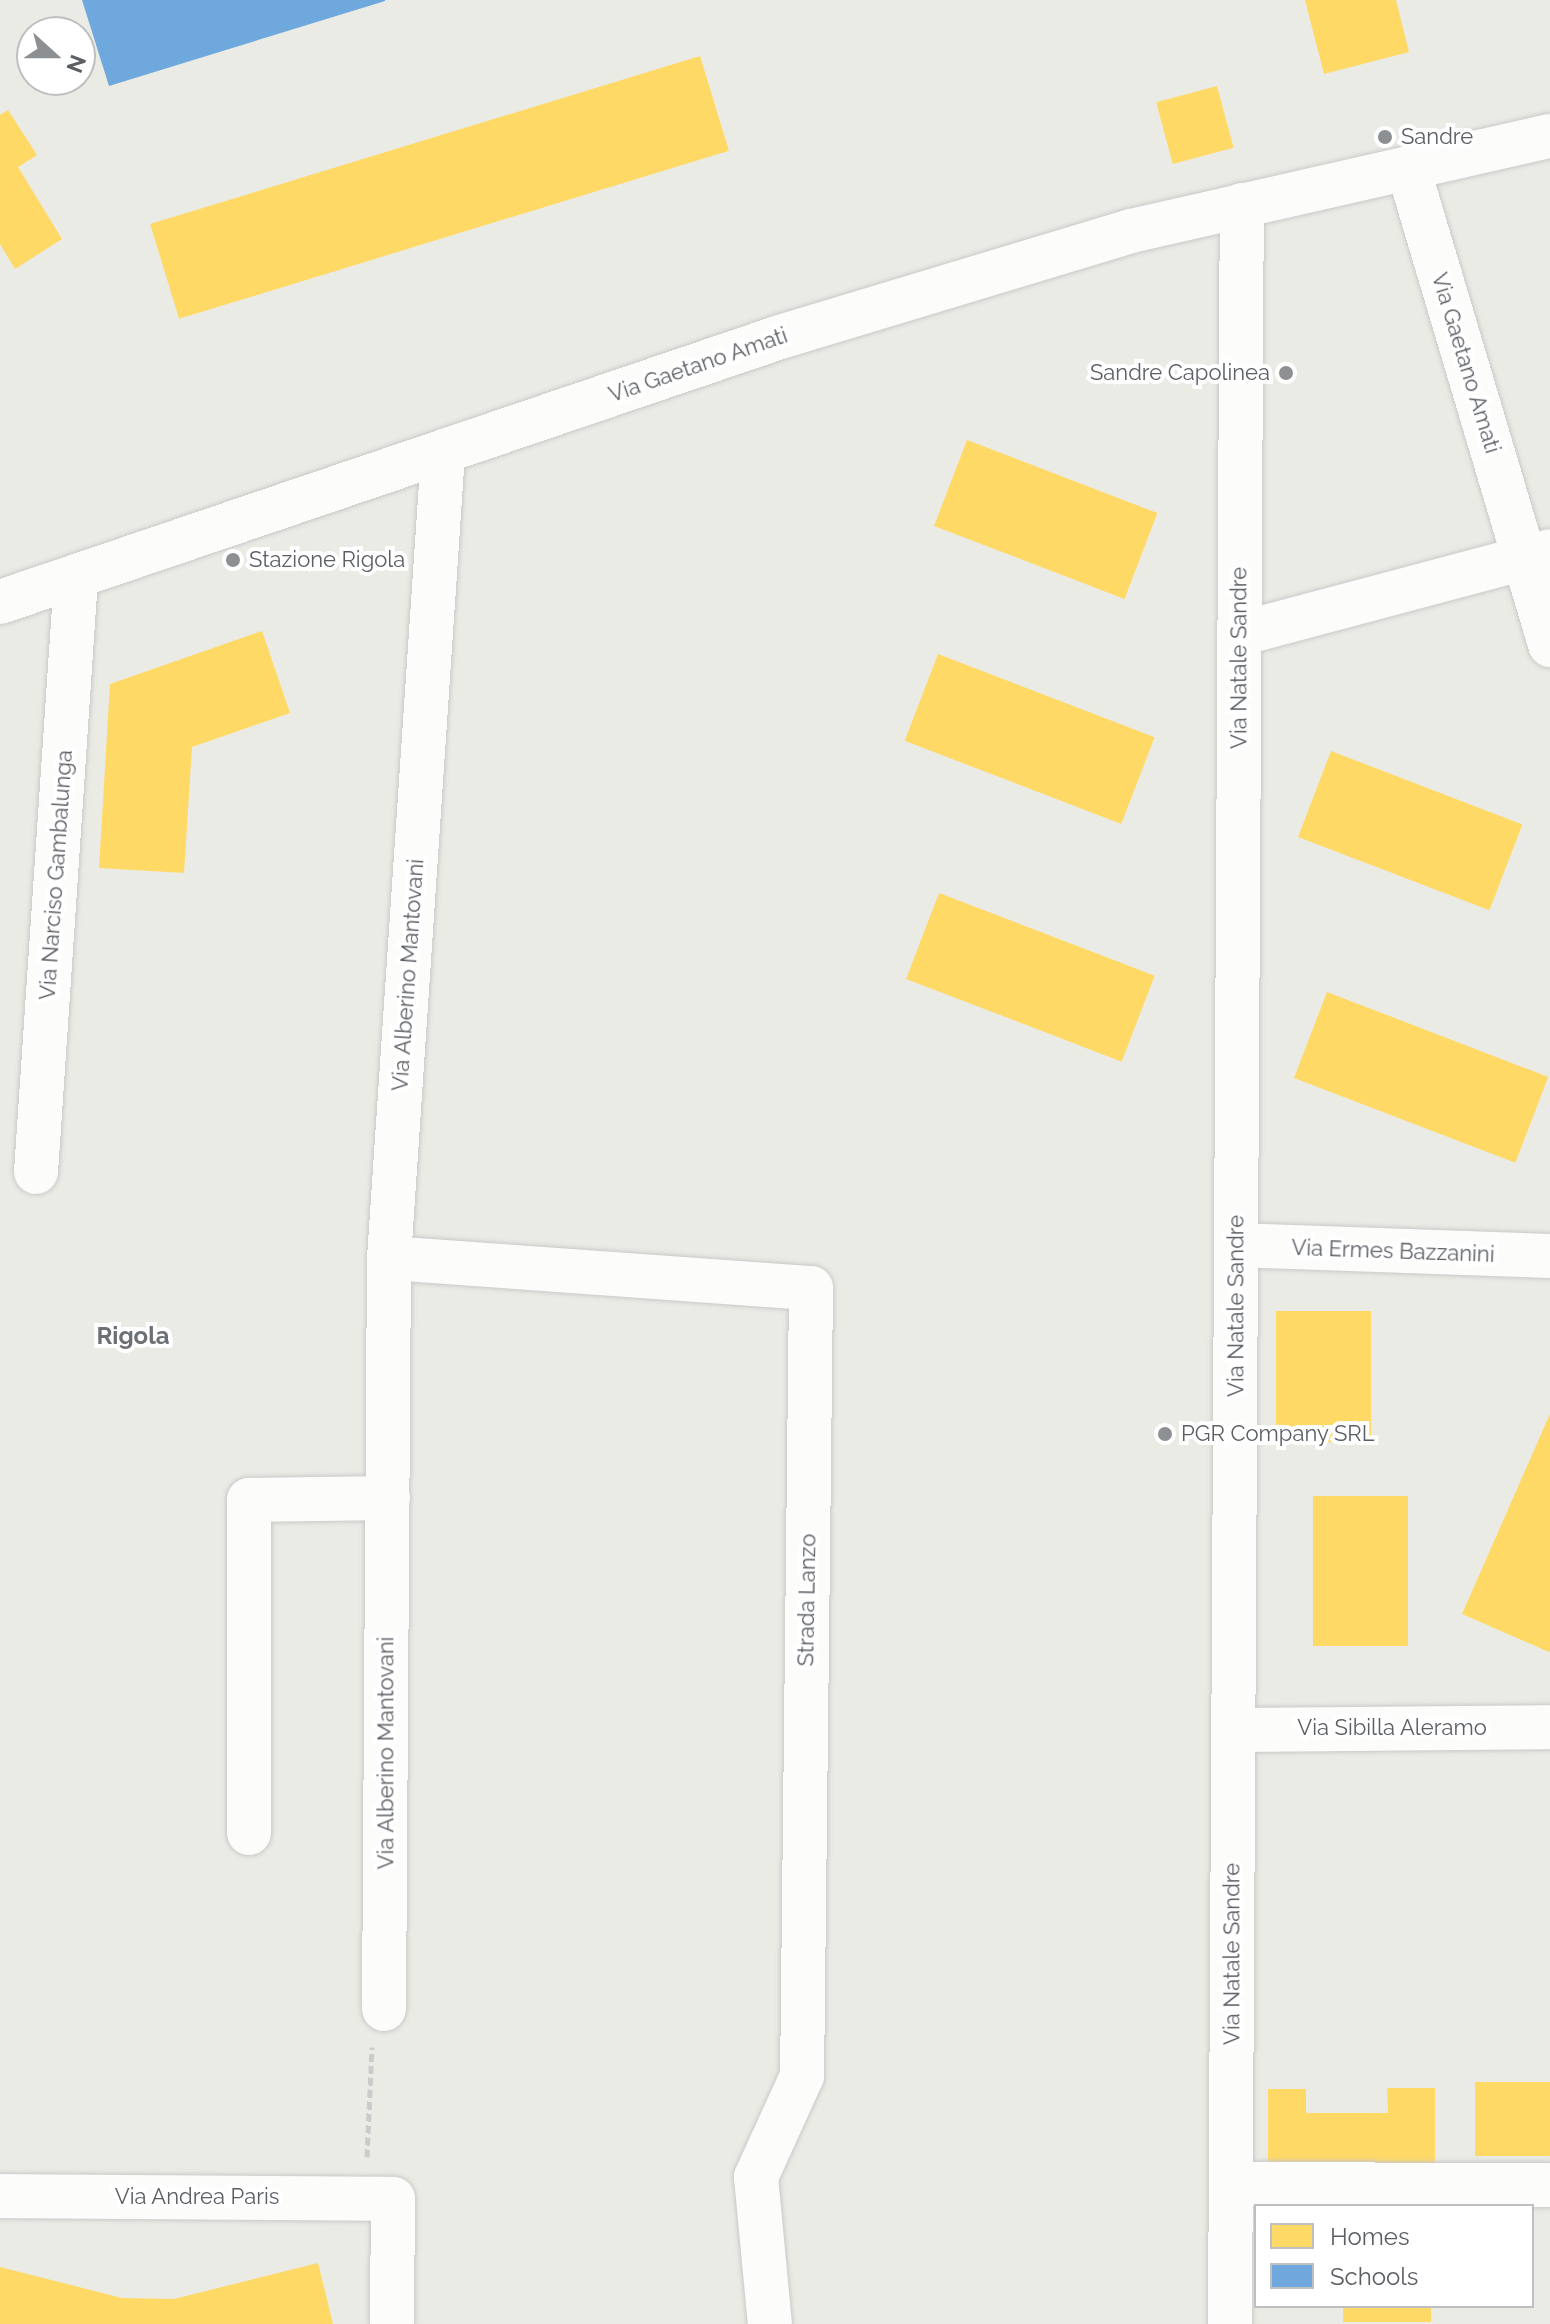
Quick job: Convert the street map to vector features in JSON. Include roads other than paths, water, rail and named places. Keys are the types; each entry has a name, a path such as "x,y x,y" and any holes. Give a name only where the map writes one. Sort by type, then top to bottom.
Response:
{"street":[{"name":"Via Gaetano Amati","path":"0,602 780,337 1242,205 1550,136"},
{"name":"Via Gaetano Amati","path":"1408,168 1537,555 1550,645"},
{"name":"Via Natale Sandre","path":"1231,2184 1242,205"},
{"name":"Via Alberino Mantovani","path":"384,2009 389,1258 443,453"},
{"path":"1239,634 1537,555"},
{"name":"Via Narciso Gambalunga","path":"36,1172 76,578"},
{"name":"Via Ermes Bazzanini","path":"1236,1245 1550,1256"},
{"name":"Strada Lanzo","path":"389,1258 811,1288 802,2076 756,2177 770,2324"},
{"path":"249,1833 249,1500 388,1498"},
{"name":"Via Sibilla Aleramo","path":"1234,1730 1550,1727"},
{"path":"1230,2324 1231,2184 1550,2185"},
{"name":"Via Andrea Paris","path":"0,2196 379,2199 392,2324"}],"place":[{"name":"Sandre","path":"1385,137"},
{"name":"Sandre Capolinea","path":"1286,373"},
{"name":"Stazione Rigola","path":"233,560"},
{"name":"PGR Company SRL","path":"1165,1434"}],"district":[{"name":"Rigola","path":"133,1336"}]}
